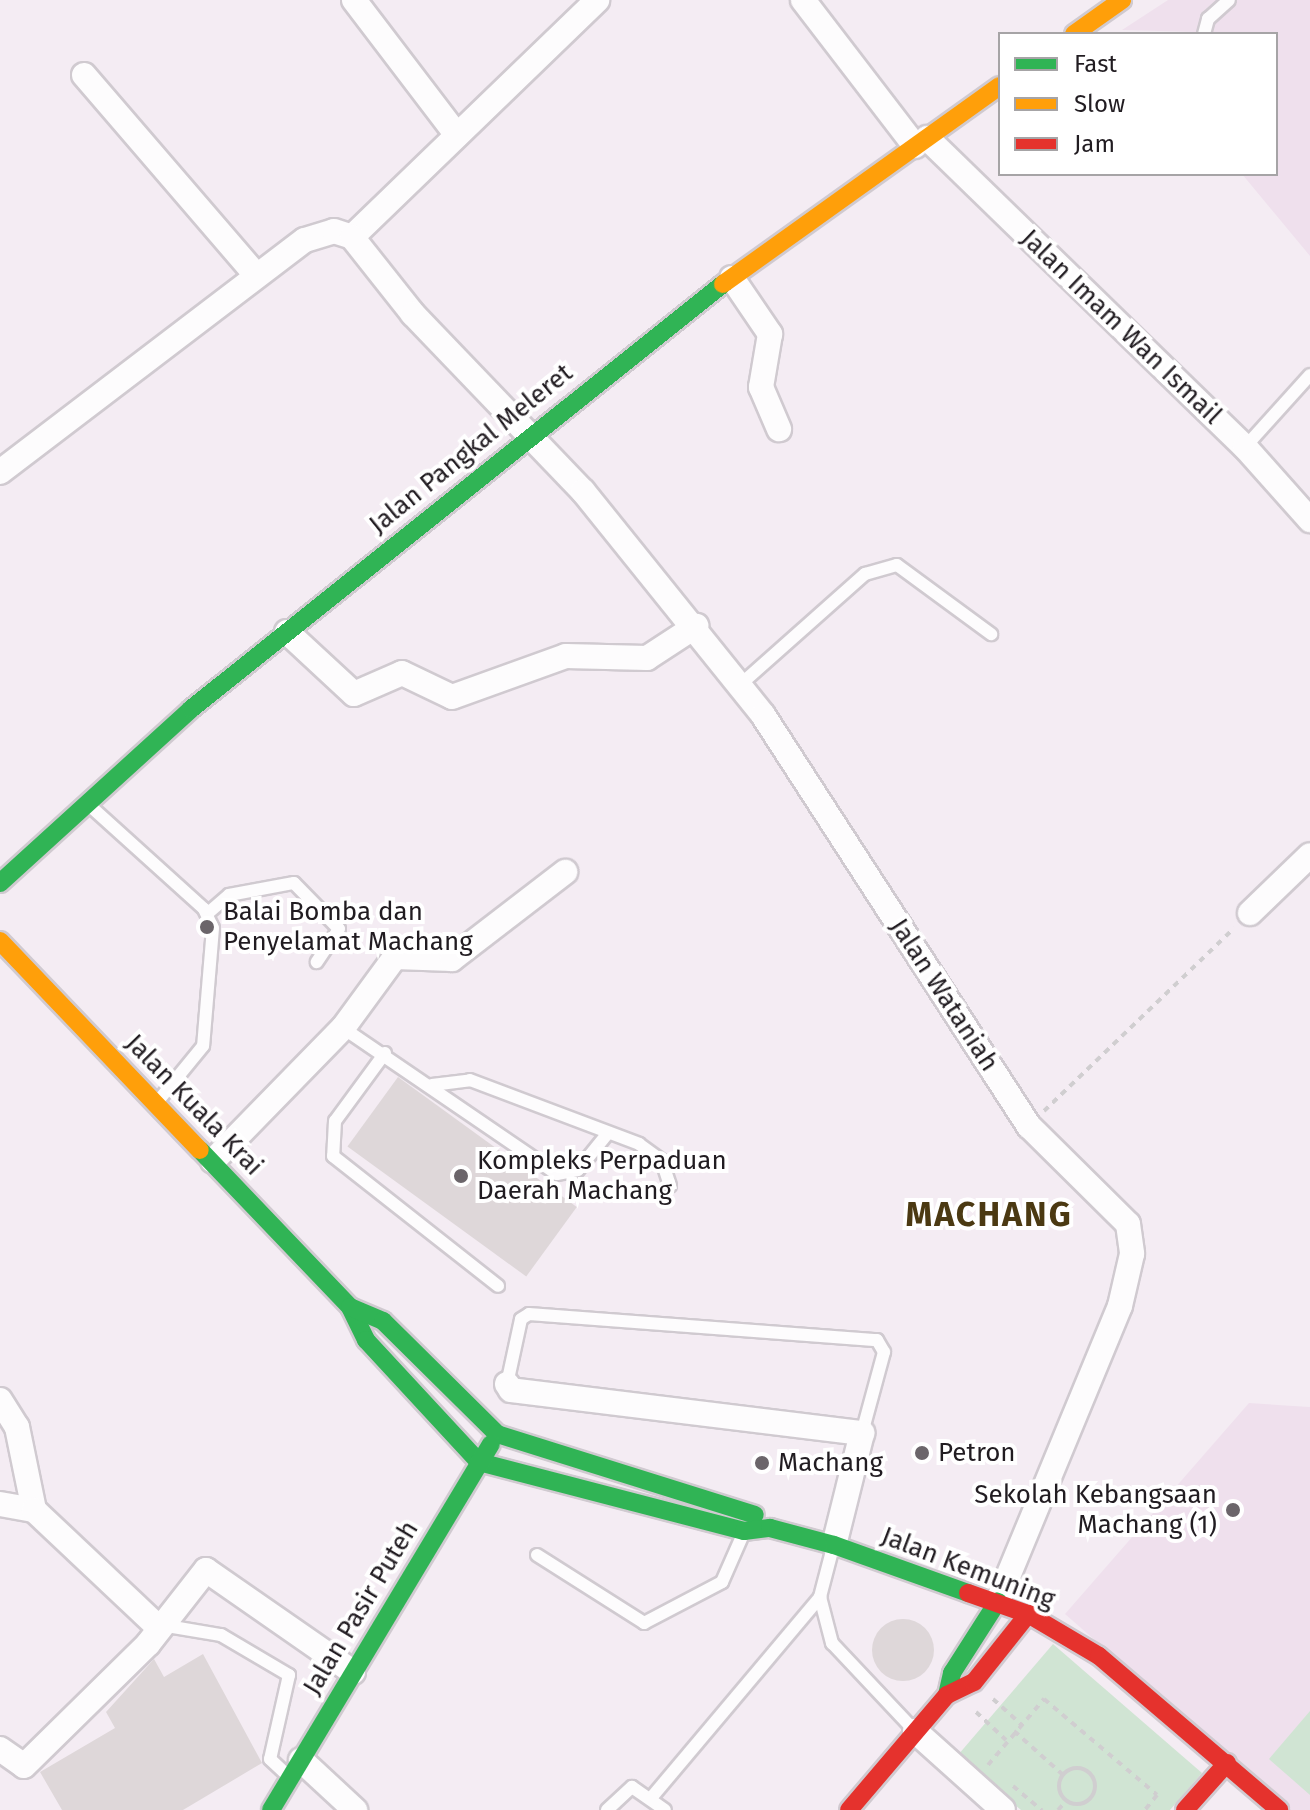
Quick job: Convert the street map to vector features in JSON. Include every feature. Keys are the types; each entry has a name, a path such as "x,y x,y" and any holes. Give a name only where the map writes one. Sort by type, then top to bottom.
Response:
{"main road":[{"path":"1077,32 1122,0"},
{"name":"Jalan Pangkal Meleret","path":"0,883 87,803 287,632 530,433 732,278 998,87"},
{"name":"Jalan Kuala Krai","path":"3,949 213,1161 350,1307 366,1340 479,1462"},
{"name":"Jalan Kuala Krai","path":"350,1307 383,1321 497,1434"},
{"name":"Jalan Kemuning","path":"497,1434 750,1510 770,1528"},
{"name":"Jalan Pasir Puteh","path":"271,1810 497,1434"},
{"name":"Jalan Kemuning","path":"479,1462 744,1531 770,1528 834,1545 1028,1614 1099,1656 1279,1810"},
{"path":"952,1694 952,1673 998,1601"},
{"path":"849,1810 915,1731 952,1694 974,1682 1028,1614"},
{"path":"1185,1810 1227,1763"}],"street":[{"path":"354,0 457,135"},
{"path":"0,472 256,275 314,235 352,237 597,0"},
{"name":"Jalan Imam Wan Ismail","path":"803,0 921,142 1245,447 1310,520"},
{"path":"84,75 256,275"},
{"name":"Jalan Wataniah","path":"352,237 413,314 530,433 696,626 741,684 1029,1126 1122,1214 1132,1254 1074,1424 998,1601"},
{"path":"732,278 770,334 761,387 779,429"},
{"path":"287,632 354,694 402,673 452,697 566,656 647,658 696,626"},
{"path":"1250,913 1310,855"},
{"path":"213,1161 343,1028 395,957 452,959 565,872"},
{"path":"507,1384 862,1433 834,1545"},
{"path":"0,1400 21,1446 34,1510"},
{"path":"0,1504 34,1510 156,1625"},
{"path":"0,1749 24,1766 148,1644 156,1625 207,1570 353,1672"},
{"path":"915,1731 1003,1810"},
{"path":"296,1769 355,1810"}],"lane":[{"path":"1205,32 1208,19 1229,0"},
{"path":"1245,447 1310,375"},
{"path":"741,684 865,574 897,565 991,634"},
{"path":"87,803 207,914 213,938 203,1046 156,1103"},
{"path":"207,914 229,895 294,883 339,929 317,962"},
{"path":"343,1028 432,1085 557,1174 578,1170 608,1133"},
{"path":"385,1053 335,1121 333,1156 498,1286"},
{"path":"432,1085 470,1080 653,1150 670,1186"},
{"path":"507,1384 521,1319 529,1314 877,1340 884,1352 862,1433"},
{"path":"537,1555 644,1623 722,1582 750,1510"},
{"path":"651,1798 820,1597 834,1545"},
{"path":"820,1597 838,1651 915,1731"},
{"path":"156,1625 221,1635 289,1675 270,1759 296,1769"},
{"path":"607,1810 629,1787 651,1798 665,1810"}],"path":[{"path":"1029,1126 1250,913"},
{"path":"974,1682 1021,1724"},
{"path":"952,1694 1006,1740"},
{"path":"997,1772 986,1762 1044,1699 1157,1795 1147,1809"},
{"path":"1014,1731 1063,1775 1067,1800"},
{"path":"1063,1775 1081,1768 1094,1780 1085,1802 1067,1800"},
{"path":"1008,1781 1042,1810"},
{"path":"1058,1810 1067,1800"}],"shaded area":[{"path":"1168,0 1310,0 1310,256 1244,176 1278,176 1278,32 1122,30"},
{"name":"Sekolah Kebangsaan Machang (1)","path":"1249,1403 1310,1407 1310,1810 1289,1810 1065,1614"}],"green space":[{"path":"1053,1644 1202,1773 1170,1810 1021,1810 958,1755"},
{"path":"1310,1711 1310,1795 1269,1759"}],"building":[{"name":"Kompleks Perpaduan Daerah Machang","path":"398,1077 577,1207 526,1276 347,1147"},
{"path":"903,1619 925,1628 934,1650 925,1672 903,1681 881,1672 872,1650 881,1628"},
{"path":"203,1654 262,1763 183,1810 62,1810 40,1772 115,1728 106,1712 154,1659 164,1677"}],"traffic: fast":[{"path":"0,883 191,709 723,284"},
{"path":"200,1150 350,1307 366,1340 479,1462"},
{"path":"350,1307 383,1321 497,1434 755,1515"},
{"path":"271,1810 491,1444"},
{"path":"479,1462 744,1531 770,1528 834,1545 968,1593"},
{"path":"947,1695 952,1673 998,1601"}],"traffic: slow":[{"path":"1077,32 1122,0"},
{"path":"723,284 998,87"},
{"path":"0,941 200,1150"}],"traffic: jam":[{"path":"968,1593 1028,1614 1099,1656 1279,1810"},
{"path":"849,1810 947,1695 974,1682 1028,1614"},
{"path":"1185,1810 1227,1763"}],"place":[{"name":"Balai Bomba dan Penyelamat Machang","path":"207,927"},
{"name":"Kompleks Perpaduan Daerah Machang","path":"461,1176"},
{"name":"Petron","path":"922,1453"},
{"name":"Machang","path":"762,1463"},
{"name":"Sekolah Kebangsaan Machang (1)","path":"1233,1510"}],"district":[{"name":"MACHANG","path":"989,1215"}]}
